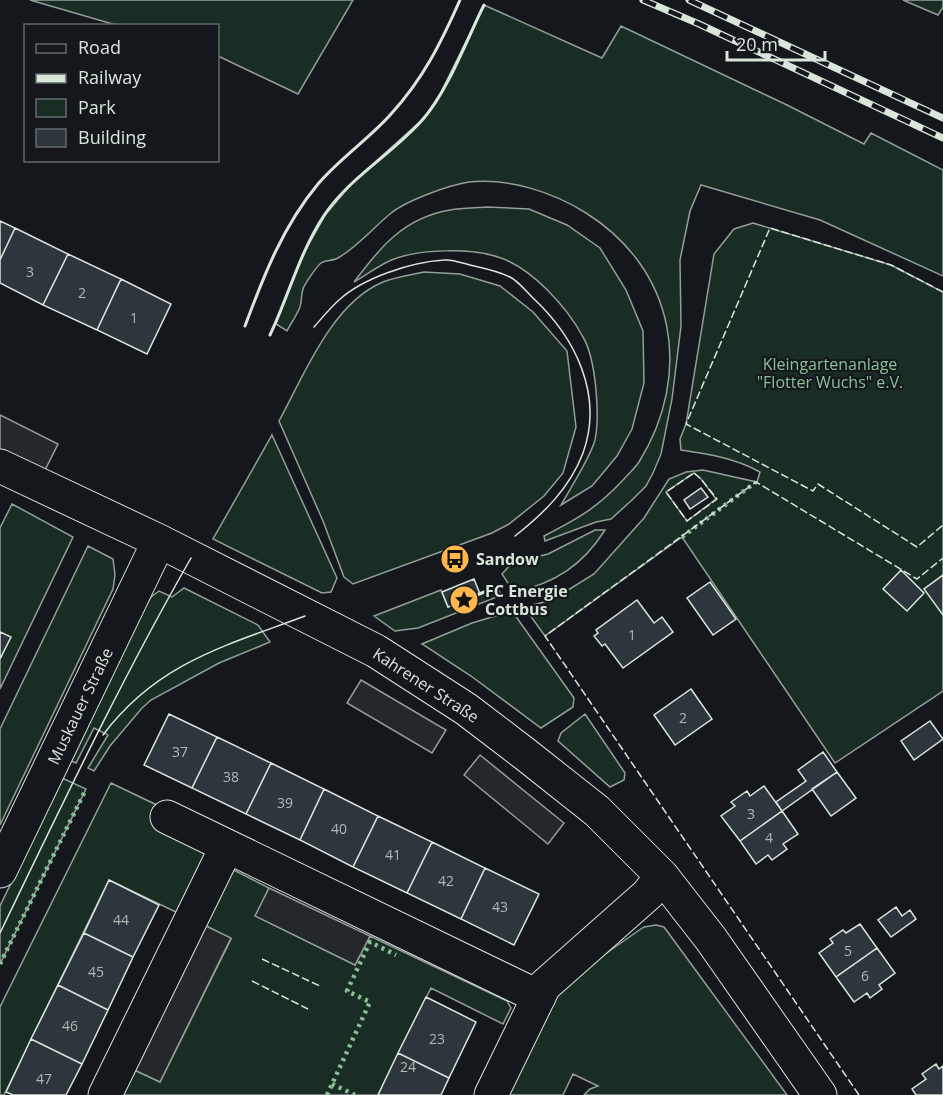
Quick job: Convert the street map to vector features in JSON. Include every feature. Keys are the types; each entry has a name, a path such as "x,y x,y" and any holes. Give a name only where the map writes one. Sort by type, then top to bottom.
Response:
{"street":[{"name":"Kahrener Straße","path":"0,466 159,541 376,651 466,709 597,811 662,876 711,939 820,1095"},
{"name":"Muskauer Straße","path":"0,871 159,541"},
{"path":"167,817 538,997"},
{"path":"105,1095 227,846"},
{"path":"491,1095 544,986 648,894 662,876"}],"green space":[{"path":"30,0 353,0 298,94 219,56 219,24 113,24"},
{"path":"903,0 943,0 943,7 938,15"},
{"path":"484,5 602,58 621,26 864,144 871,133 943,170 943,276 820,220 701,185 690,211 680,260 681,326 672,399 661,454 653,473 646,486 611,519 596,522 545,541 544,536 578,518 596,505 636,466 656,428 666,393 670,359 666,325 656,293 640,263 616,236 573,205 530,188 484,181 460,184 428,194 397,209 345,254 321,263 302,291 300,307 287,331 276,324 302,256 326,214 354,181 424,118 440,94"},
{"path":"487,207 529,209 567,225 600,248 626,290 643,331 644,383 632,429 617,456 592,486 561,505 593,447 597,416 596,387 591,359 583,337 568,313 547,289 510,262 487,254 460,251 417,253 394,259 354,282 384,246 406,227 433,214"},
{"name":"Kleingartenanlage \"Flotter Wuchs\" e.V.","path":"753,223 891,265 943,292 943,691 835,763 682,537 545,636 524,607 552,600 594,574 644,518 669,479 686,472 703,470 757,482 760,472 731,460 681,450 680,439 686,424 714,254 734,229","holes":["694,473 716,499 687,521 666,492"]},
{"path":"424,272 460,274 500,286 533,312 567,351 576,427 563,473 544,496 509,524 492,533 353,584 344,577 323,521 279,421 321,342 349,306 365,292 383,282"},
{"path":"272,435 337,578 331,592 322,593 213,539"},
{"path":"12,504 73,537 0,689 0,659 10,637 0,632 0,528"},
{"path":"595,530 605,530 577,563 555,578 514,592 502,574 512,563 548,554"},
{"path":"88,546 113,559 115,575 113,589 0,825 0,729"},
{"path":"496,587 502,595 418,628 395,631 374,616 441,590 448,607"},
{"path":"184,588 258,625 270,642 219,663 151,700 110,746 94,771 88,768 108,735 94,728 76,763 69,760 140,612 151,597 159,591 172,597"},
{"path":"512,611 574,698 573,707 541,728 471,676 422,644 472,623"},
{"path":"585,714 625,773 624,780 610,787 558,741 561,733"},
{"path":"62,778 86,789 0,964 0,906"},
{"path":"111,783 163,808 211,849 178,913 109,880 4,1095 0,1095 0,1007"},
{"path":"228,867 269,888 256,916 355,965 370,936 507,1001 511,1008 503,1024 431,988 378,1095 117,1095 130,1068 160,1082 231,939 200,923"},
{"path":"656,925 664,927 787,1095 584,1095 590,1089 598,1086 573,1074 563,1095 502,1095 555,989 644,927"}],"shaded area":[{"path":"0,415 58,444 44,472 0,451"},
{"path":"361,680 446,730 432,753 347,703"},
{"path":"480,755 564,823 548,844 464,775"},
{"path":"269,888 370,936 355,965 255,916"},
{"path":"200,923 231,938 160,1082 130,1068"}],"building":[{"path":"0,221 15,228 0,260"},
{"path":"15,228 68,254 43,305 0,283 0,260"},
{"path":"68,254 121,279 97,330 43,305"},
{"path":"121,279 171,304 147,354 97,330"},
{"path":"701,488 708,497 690,509 684,500"},
{"path":"901,570 924,593 907,611 883,589"},
{"path":"943,575 943,615 924,589"},
{"path":"474,579 480,594 464,600 459,585"},
{"path":"710,582 736,619 713,635 687,598"},
{"path":"459,585 464,600 448,607 442,592"},
{"path":"637,600 654,623 662,617 673,632 623,668 605,644 602,646 594,636 598,633 596,630"},
{"path":"0,632 11,637 0,659"},
{"path":"691,689 712,719 675,745 654,715"},
{"path":"169,714 217,737 192,788 144,765"},
{"path":"930,721 943,739 914,760 901,741"},
{"path":"217,737 271,763 246,814 192,788"},
{"path":"823,752 837,772 782,811 776,802 806,781 798,770"},
{"path":"271,763 324,789 300,840 246,814"},
{"path":"837,772 856,798 831,816 812,789"},
{"path":"764,786 782,811 740,841 721,816 735,806 731,802 747,791 750,796"},
{"path":"324,789 378,816 353,867 300,840"},
{"path":"782,811 798,834 783,844 787,849 772,860 768,855 756,864 740,841"},
{"path":"378,816 432,842 407,893 353,867"},
{"path":"432,842 485,868 461,919 407,893"},
{"path":"485,868 539,894 514,945 461,919"},
{"path":"109,880 159,905 133,957 84,933"},
{"path":"896,907 902,916 910,910 916,919 891,937 878,920"},
{"path":"860,924 877,948 836,977 819,953 833,943 830,939 843,930 846,933"},
{"path":"84,933 133,957 108,1010 58,985"},
{"path":"877,948 895,973 879,985 882,989 870,998 867,993 854,1002 836,977"},
{"path":"58,985 108,1010 82,1064 31,1039"},
{"path":"426,997 476,1022 449,1078 398,1053"},
{"path":"31,1039 82,1064 66,1095 13,1095 6,1092"},
{"path":"398,1053 449,1078 441,1095 378,1095"},
{"path":"936,1064 939,1069 943,1066 943,1095 916,1095 912,1089 926,1079 922,1074"}],"tram line":[{"path":"314,327 339,300 374,278 417,264 444,260 510,277 548,313 573,349 582,368 590,410 589,431 583,453 571,478 536,519 515,536"},
{"path":"0,933 116,697 191,558"},
{"path":"103,735 124,710 146,690 170,674 220,648 305,616"}],"railway":[{"path":"643,0 943,138"},
{"path":"689,0 943,118"}],"hedge":[{"path":"682,537 756,482"},
{"path":"0,964 86,789"},
{"path":"327,1095 370,1002 347,991 370,942 396,955"},
{"path":"332,1084 355,1095"}],"fence":[{"path":"943,292 891,265 770,228 686,424 813,491 818,484 917,547 943,525"},
{"path":"694,473 717,499 687,521 666,492 694,473"},
{"path":"859,1095 545,636 756,482 917,579 943,558"},
{"path":"262,959 320,986"},
{"path":"252,981 308,1009"}],"wall":[{"path":"245,326 267,270 294,217 318,184 382,123 413,87 438,46 460,0"},
{"path":"270,335 302,258 325,214 348,187 412,131 433,107 484,5"},
{"path":"477,595 496,587"}],"place":[{"name":"Sandow","path":"455,559"},
{"name":"FC Energie Cottbus","path":"464,600"}]}
